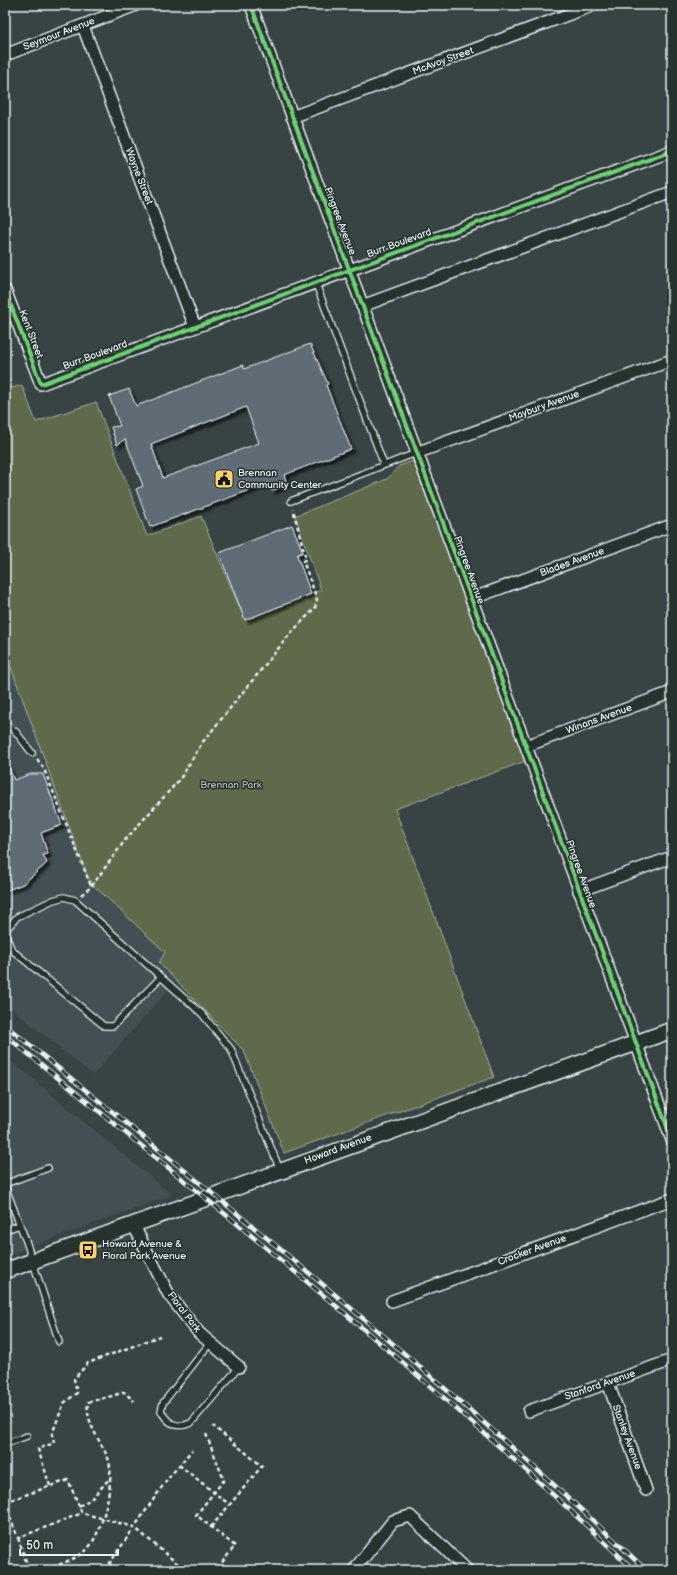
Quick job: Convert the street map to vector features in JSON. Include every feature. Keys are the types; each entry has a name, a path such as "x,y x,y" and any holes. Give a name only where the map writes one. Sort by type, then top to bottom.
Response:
{"street":[{"name":"Seymour Avenue","path":"5,55 136,5"},
{"name":"Pingree Avenue","path":"251,5 672,1140"},
{"name":"McAvoy Street","path":"292,117 594,5"},
{"name":"Wayne Street","path":"82,26 195,327"},
{"name":"Burr Boulevard","path":"41,384 316,284 350,270 672,151"},
{"path":"362,306 672,192"},
{"name":"Kent Street","path":"5,290 41,384"},
{"name":"Maybury Avenue","path":"416,453 672,360"},
{"name":"Blades Avenue","path":"471,600 672,525"},
{"name":"Winans Avenue","path":"526,746 672,692"},
{"path":"579,891 672,857"},
{"name":"Howard Avenue","path":"5,1270 672,1030"},
{"name":"Crocker Avenue","path":"392,1301 672,1199"},
{"name":"Floral Park","path":"133,1224 169,1295 199,1333 239,1367"},
{"name":"Stanford Avenue","path":"528,1411 672,1360"},
{"name":"Stanley Avenue","path":"608,1383 646,1490"},
{"path":"354,1570 393,1521 410,1516 467,1570"}],"lane":[{"path":"316,284 384,465"},
{"path":"291,501 416,453"},
{"path":"5,723 16,732 32,753"},
{"path":"161,977 113,1026 104,1026 12,950 7,939 6,930 17,917 53,900 64,897 75,900 161,977 202,1014 231,1050 280,1170"},
{"path":"48,1168 5,1185 33,1260 59,1342"},
{"path":"5,1230 20,1225"},
{"path":"210,1343 163,1403 161,1412 174,1426 183,1426 191,1423 239,1367"},
{"path":"5,1444 27,1436"}],"path":[{"path":"75,900 92,887 126,838 180,779 202,743 290,634 316,608 317,599 303,561 306,559 291,501"},
{"path":"32,753 44,769 92,887"},
{"path":"50,1486 38,1449 54,1443 52,1434 64,1403 78,1393 74,1379 88,1363 160,1336"},
{"path":"46,1570 84,1553 94,1542 102,1519 111,1476 108,1460 86,1412 88,1402 124,1392 134,1401"},
{"path":"211,1527 262,1466 213,1426"},
{"path":"206,1434 224,1480 196,1515 235,1546 216,1570"},
{"path":"105,1570 166,1481 192,1450"},
{"path":"180,1465 230,1505"},
{"path":"79,1506 91,1499 111,1476"},
{"path":"29,1570 5,1503 68,1480 82,1513"},
{"path":"18,1538 82,1513 134,1527 185,1570"},
{"path":"109,1564 116,1570"}],"shaded area":[{"path":"5,651 89,881 166,952 159,963 176,981 93,1075 5,1003"},
{"path":"5,1056 172,1195 5,1256"}],"green space":[{"name":"Brennan Park","path":"22,385 36,422 96,402 147,536 201,516 245,620 321,590 295,516 387,479 399,466 413,461 526,761 395,809 494,1077 284,1153 244,1051 159,963 165,952 89,881 5,651 5,390"}],"building":[{"name":"Brennan Community Center","path":"310,344 328,384 326,385 351,449 284,475 287,484 272,491 269,483 150,527 136,489 143,486 125,439 117,445 111,427 120,426 109,396 129,389 136,406 243,365 244,369","holes":["246,407 259,443 163,478 151,444"]},
{"path":"292,525 303,552 297,555 311,594 245,620 219,553"},
{"path":"5,758 14,780 31,774 43,774 62,825 41,833 48,854 43,855 47,863 23,884 5,891"}],"railway":[{"path":"5,1025 250,1224 411,1359 569,1498 646,1570"},
{"path":"5,1035 325,1296 404,1363 634,1570"}],"cycle path":[{"path":"251,5 672,1140"},
{"path":"5,290 41,384 672,151"}],"place":[{"name":"Brennan Community Center","path":"224,479"},
{"name":"Howard Avenue & Floral Park Avenue","path":"88,1250"}]}
